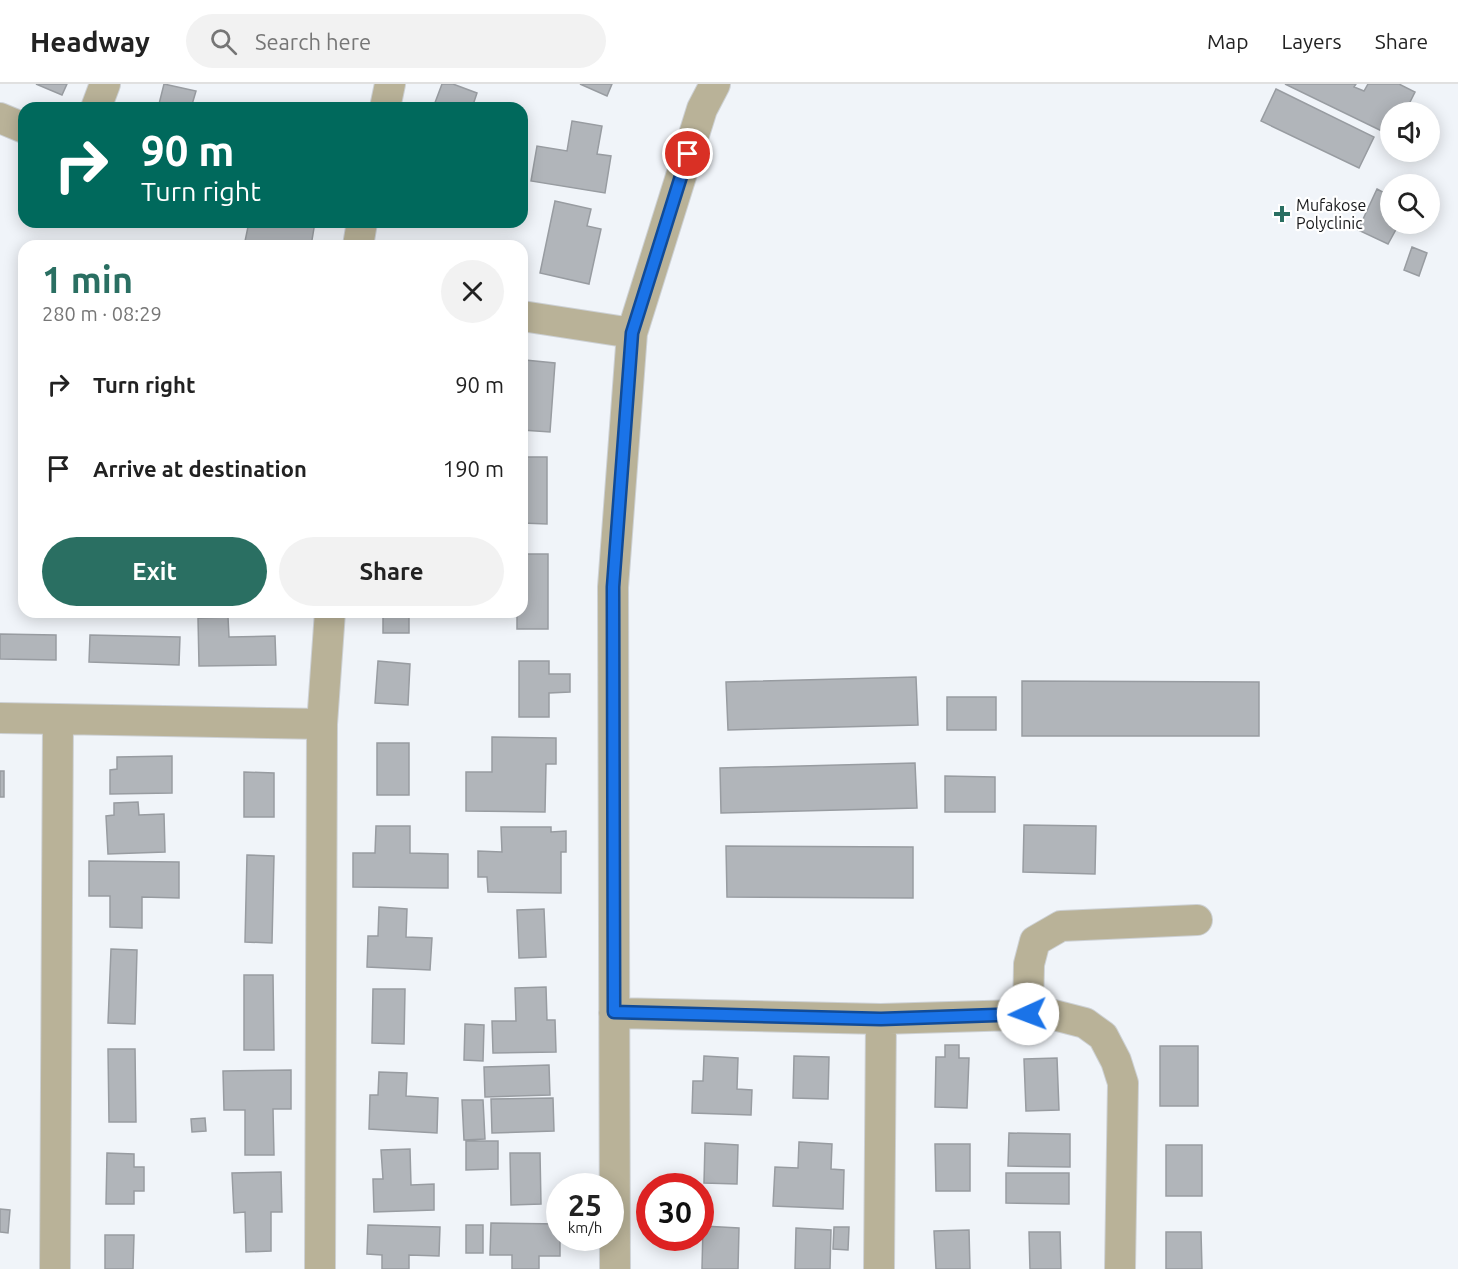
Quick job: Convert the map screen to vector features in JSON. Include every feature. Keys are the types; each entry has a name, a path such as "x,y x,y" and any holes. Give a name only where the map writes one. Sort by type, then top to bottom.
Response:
{"street":[{"path":"98,102 105,84"},
{"path":"386,102 390,84"},
{"path":"615,1269 613,587 632,333 702,109 715,84"},
{"path":"0,118 18,126"},
{"path":"528,317 632,333"},
{"path":"320,1269 322,724 330,618"},
{"path":"0,718 322,724"},
{"path":"55,1269 58,719"},
{"path":"1028,1014 1029,964 1035,941 1061,926 1197,920"},
{"path":"614,1012 881,1019 1050,1014 1085,1023 1103,1036 1116,1061 1123,1083 1120,1269"},
{"path":"879,1269 881,1019"}],"building":[{"path":"36,84 67,84 62,95"},
{"path":"164,84 196,91 193,102 160,102"},
{"path":"442,84 453,84 477,93 474,102 435,102"},
{"path":"580,84 612,84 607,96"},
{"path":"1285,84 1356,84 1354,87 1364,91 1368,84 1399,84 1415,92 1410,102 1380,102 1380,130"},
{"path":"1276,89 1374,137 1359,168 1261,121"},
{"path":"572,121 602,126 597,154 611,156 605,193 531,181 537,146 567,151"},
{"path":"1377,189 1380,191 1380,234 1394,234 1388,244 1358,230"},
{"path":"555,201 591,209 587,226 601,229 589,284 540,273"},
{"path":"248,228 314,228 312,240 245,240"},
{"path":"1412,247 1427,253 1419,276 1404,270"},
{"path":"528,360 555,363 550,432 528,430"},
{"path":"528,457 547,457 547,524 528,523"},
{"path":"528,554 548,554 548,629 517,629 517,618 528,618"},
{"path":"198,618 228,618 229,637 275,636 276,665 199,666"},
{"path":"383,618 409,618 409,633 383,633"},
{"path":"0,634 56,635 56,660 0,659"},
{"path":"90,635 180,637 179,665 89,662"},
{"path":"378,661 410,664 408,705 375,703"},
{"path":"519,661 549,661 549,674 570,674 570,692 549,693 549,717 519,717"},
{"path":"916,677 918,725 728,730 726,682"},
{"path":"1022,681 1259,682 1259,736 1022,736"},
{"path":"947,697 996,697 996,730 947,730"},
{"path":"492,737 556,738 556,764 546,764 545,812 466,811 466,772 492,772"},
{"path":"377,743 409,743 409,795 377,795"},
{"path":"172,756 172,793 110,794 110,770 117,769 117,757"},
{"path":"915,763 917,808 721,813 720,768"},
{"path":"0,771 4,771 4,797 0,797"},
{"path":"244,772 274,773 274,817 244,817"},
{"path":"945,776 995,777 995,812 945,812"},
{"path":"138,802 139,815 164,814 165,852 108,854 106,816 114,815 114,803"},
{"path":"1024,825 1096,826 1095,874 1023,872"},
{"path":"376,826 410,826 410,853 448,854 448,888 353,887 353,853 375,853"},
{"path":"501,827 551,827 551,832 566,831 566,852 561,852 561,893 488,892 487,877 478,877 478,851 502,852"},
{"path":"726,846 913,847 913,898 727,897"},
{"path":"247,855 274,856 272,943 245,942"},
{"path":"89,861 179,862 179,898 142,897 142,928 110,927 110,896 89,896"},
{"path":"379,907 407,909 406,937 432,938 430,970 367,967 368,936 378,936"},
{"path":"544,909 546,957 519,958 517,910"},
{"path":"111,949 137,950 135,1024 108,1023"},
{"path":"244,975 273,975 274,1050 244,1050"},
{"path":"546,987 547,1020 555,1020 556,1052 493,1053 492,1021 516,1021 515,988"},
{"path":"373,989 405,989 404,1044 372,1043"},
{"path":"465,1024 484,1025 483,1061 464,1060"},
{"path":"945,1045 959,1045 959,1058 969,1058 967,1108 935,1107 936,1057 945,1057"},
{"path":"1160,1046 1198,1046 1198,1106 1160,1106"},
{"path":"108,1049 135,1049 136,1122 109,1122"},
{"path":"704,1056 738,1058 737,1089 752,1090 751,1115 692,1113 693,1081 703,1081"},
{"path":"794,1056 829,1057 828,1099 793,1098"},
{"path":"1057,1058 1059,1110 1026,1111 1024,1059"},
{"path":"549,1065 550,1095 485,1097 484,1067"},
{"path":"291,1070 291,1109 273,1109 274,1155 245,1155 245,1110 224,1110 223,1071"},
{"path":"379,1072 407,1073 406,1096 438,1098 437,1133 369,1129 370,1095 378,1095"},
{"path":"553,1098 554,1131 492,1133 491,1099"},
{"path":"462,1100 483,1100 485,1139 464,1140"},
{"path":"205,1118 206,1131 192,1132 191,1119"},
{"path":"1009,1133 1070,1134 1070,1167 1008,1166"},
{"path":"466,1141 498,1141 498,1169 466,1170"},
{"path":"799,1142 832,1144 831,1169 844,1170 843,1209 773,1206 775,1167 798,1168"},
{"path":"705,1143 738,1145 737,1184 714,1183 714,1173 704,1173"},
{"path":"935,1144 970,1144 970,1191 936,1191"},
{"path":"1166,1145 1202,1145 1202,1196 1166,1196"},
{"path":"410,1149 411,1185 434,1184 434,1210 374,1212 373,1179 383,1179 381,1150"},
{"path":"107,1153 134,1154 134,1167 144,1167 144,1191 134,1191 134,1204 106,1204"},
{"path":"510,1153 540,1153 541,1204 511,1205"},
{"path":"281,1172 282,1212 271,1212 271,1251 246,1252 245,1212 234,1213 232,1173"},
{"path":"1006,1173 1069,1173 1069,1204 1006,1203"},
{"path":"0,1209 10,1210 8,1233 0,1232"},
{"path":"491,1223 546,1224 546,1251 560,1251 560,1256 539,1256 539,1269 512,1269 512,1255 490,1255"},
{"path":"368,1225 440,1227 439,1256 409,1255 409,1269 382,1269 382,1255 367,1254"},
{"path":"466,1225 483,1225 483,1253 466,1253"},
{"path":"714,1227 739,1228 738,1269 702,1269 702,1251 714,1251"},
{"path":"834,1227 849,1227 848,1250 833,1249"},
{"path":"796,1228 831,1230 830,1269 795,1269"},
{"path":"969,1230 970,1269 936,1269 934,1231"},
{"path":"1029,1232 1060,1232 1061,1269 1030,1269"},
{"path":"1166,1232 1201,1232 1202,1269 1166,1269"},
{"path":"105,1235 134,1235 133,1269 105,1269"}],"place":[{"name":"Mufakose Polyclinic","path":"1282,214"}],"route":[{"path":"688,154 632,333 613,587 614,1012 881,1019 1028,1014"}]}
